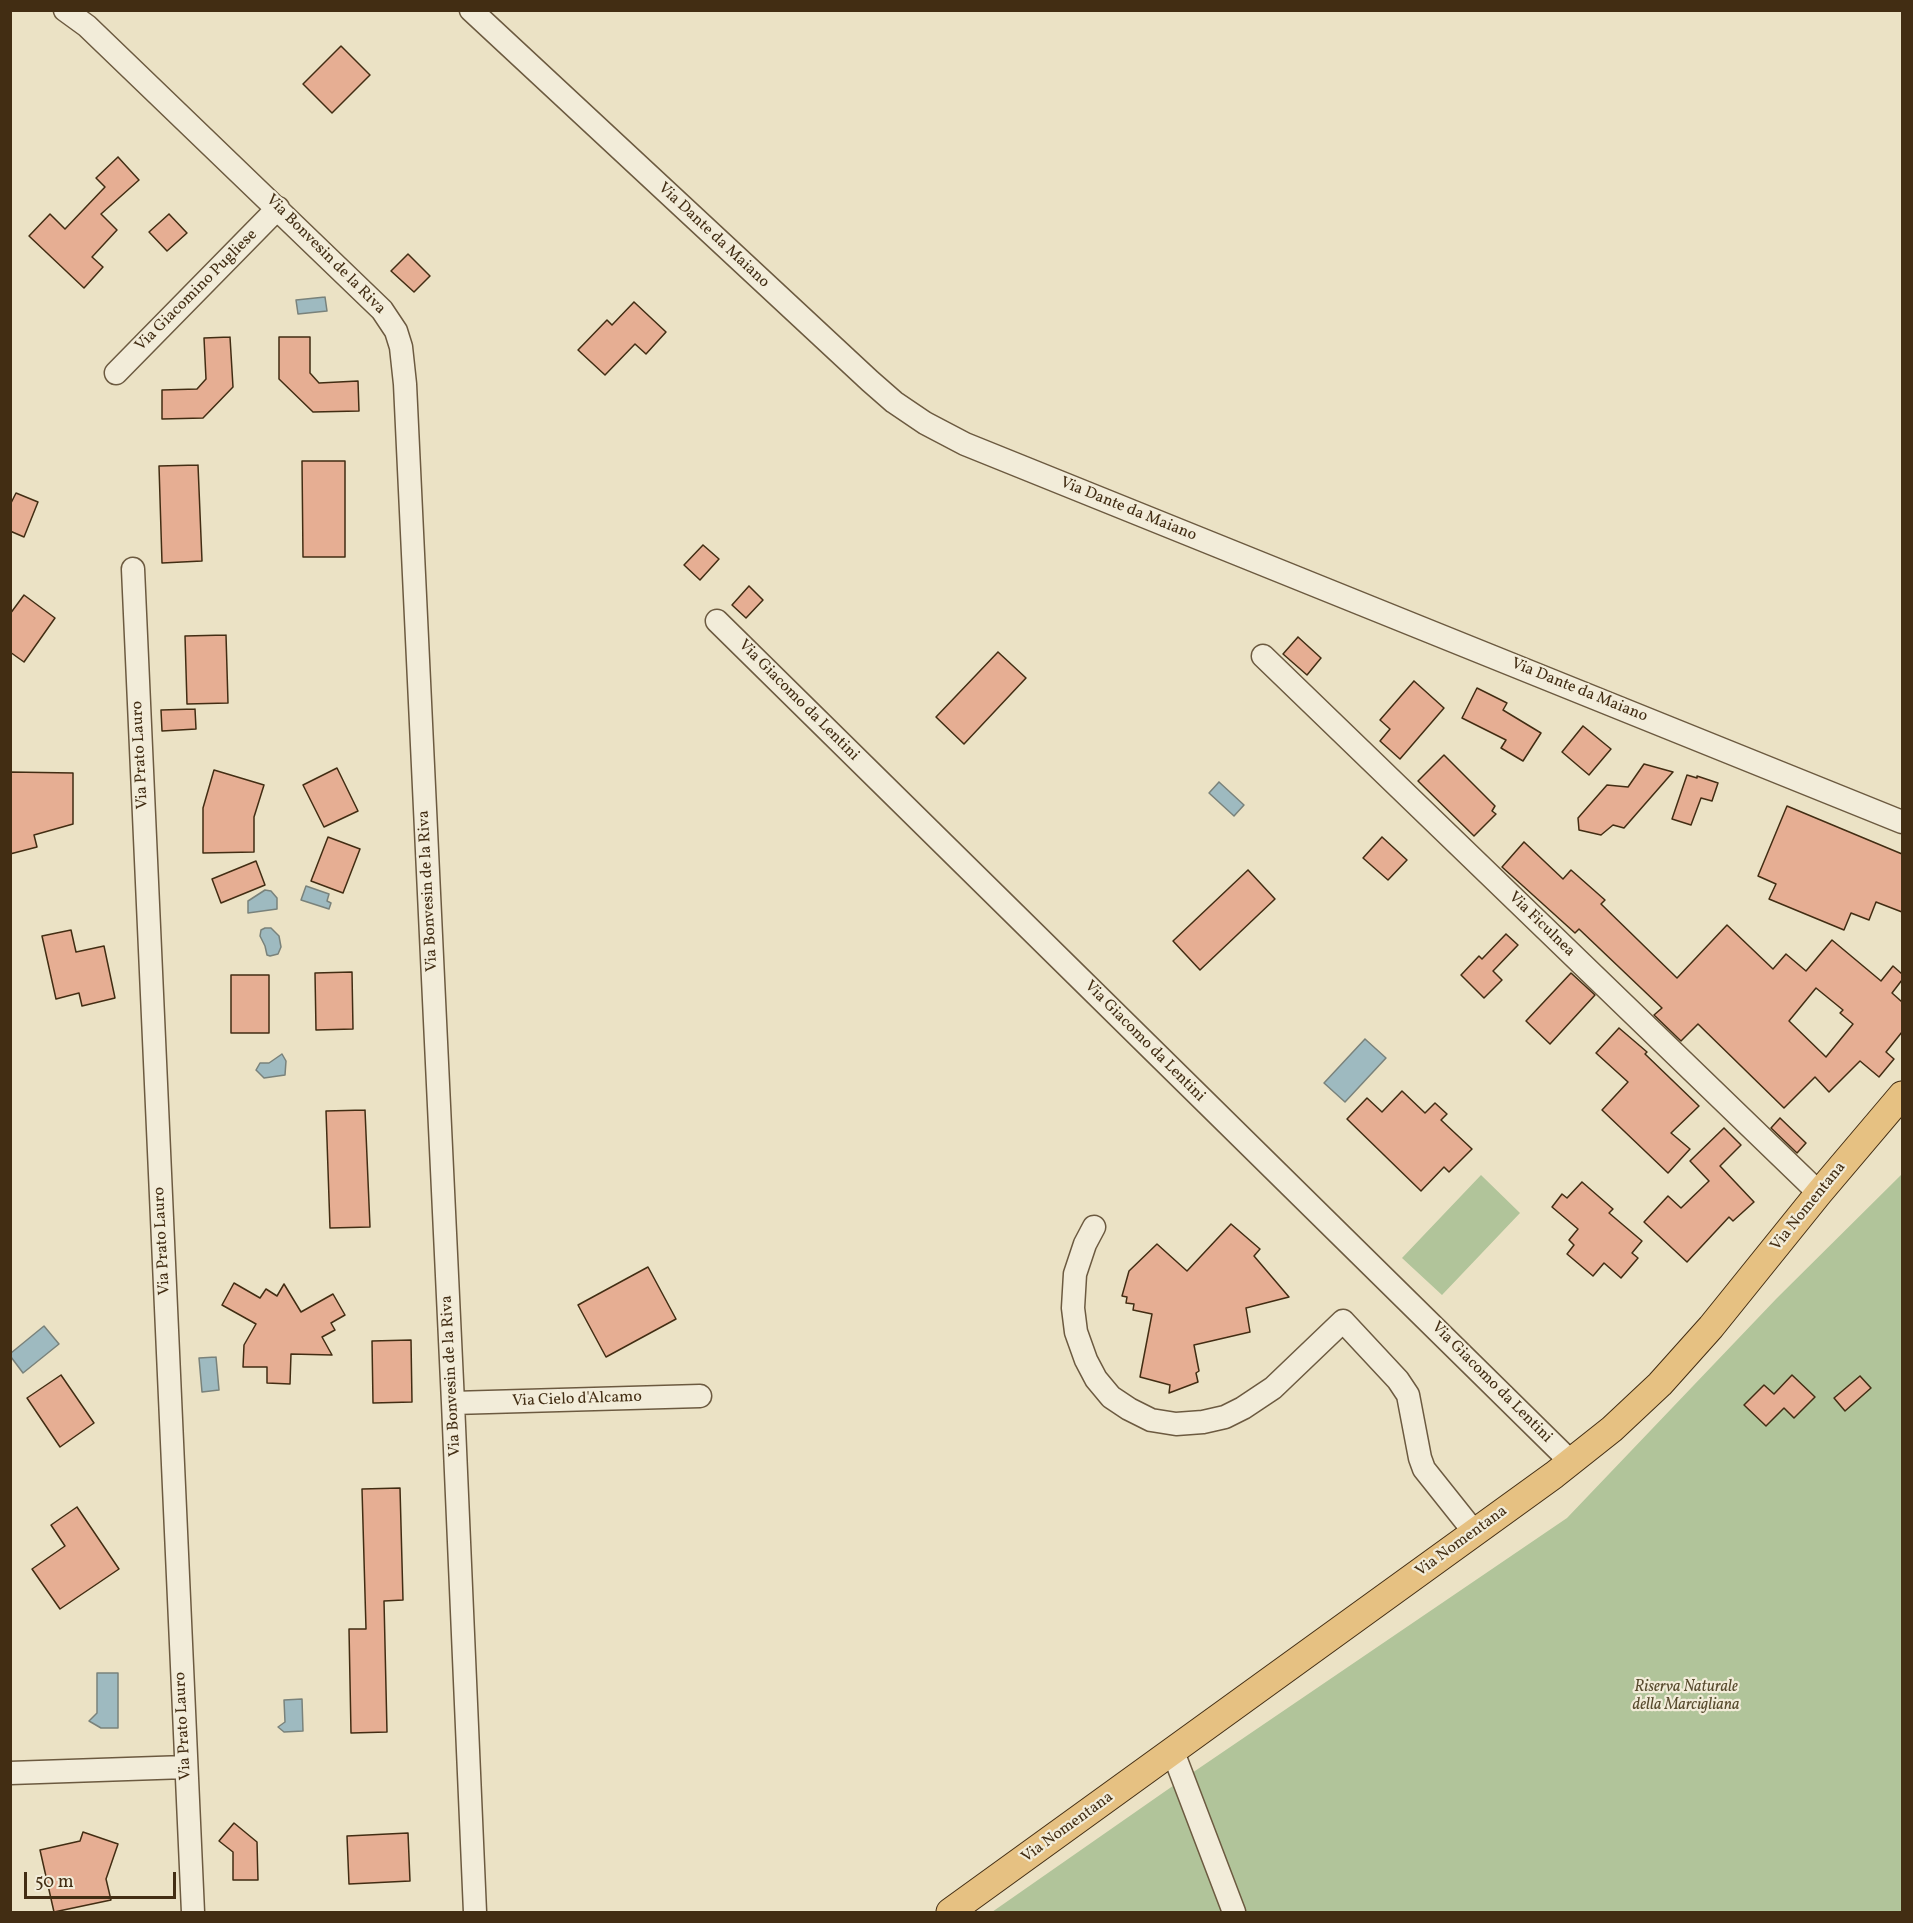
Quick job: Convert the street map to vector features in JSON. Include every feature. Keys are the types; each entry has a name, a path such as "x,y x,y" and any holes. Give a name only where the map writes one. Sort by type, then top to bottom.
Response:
{"main road":[{"name":"Via Nomentana","path":"950,1912 1475,1533 1571,1462 1631,1412 1681,1361 1724,1312 1819,1193 1902,1095"}],"street":[{"name":"Via Bonvesin de la Riva","path":"65,10 87,26 382,310 396,331 401,347 406,408 475,1912"},
{"name":"Via Dante da Maiano","path":"471,10 870,381 894,402 925,423 965,444 1902,822"},
{"name":"Via Giacomino Pugliese","path":"116,373 278,208"},
{"name":"Via Prato Lauro","path":"133,569 193,1912"},
{"name":"Via Giacomo da Lentini","path":"717,621 1571,1462"},
{"name":"Via Ficulnea","path":"1263,656 1819,1193"},
{"path":"1094,1227 1085,1244 1075,1274 1073,1308 1076,1332 1086,1360 1096,1379 1111,1397 1151,1420 1176,1424 1203,1422 1225,1417 1273,1388 1343,1321 1398,1380 1408,1395 1419,1458 1424,1469 1475,1533"},
{"name":"Via Cielo d'Alcamo","path":"453,1403 700,1396"},
{"path":"1173,1752 1234,1912"},
{"path":"10,1773 186,1767"}],"green space":[{"name":"Riserva Naturale della Marcigliana","path":"1902,1174 1902,1912 992,1912 1567,1518 1777,1298"},
{"path":"1481,1175 1520,1213 1442,1295 1402,1258"}],"water":[{"path":"325,297 327,311 298,314 296,300"},
{"path":"1219,782 1244,805 1234,816 1209,793"},
{"path":"306,886 329,894 327,901 331,903 329,909 301,900"},
{"path":"265,890 271,891 277,898 277,909 248,913 248,901"},
{"path":"271,928 279,936 281,947 278,954 267,955 260,936 261,930"},
{"path":"1365,1039 1386,1058 1345,1102 1324,1083"},
{"path":"282,1054 286,1061 285,1075 264,1078 256,1070 260,1063 269,1063"},
{"path":"44,1326 59,1344 23,1373 11,1357 11,1353"},
{"path":"216,1357 219,1390 202,1392 199,1358"},
{"path":"97,1673 118,1673 118,1728 101,1728 89,1721 97,1713"},
{"path":"302,1699 303,1731 284,1732 278,1727 285,1722 284,1700"}],"building":[{"path":"341,46 370,75 332,113 303,84"},
{"path":"118,157 139,180 101,214 117,230 92,257 103,267 84,288 29,236 50,214 65,229 105,187 96,178"},
{"path":"169,214 187,233 167,251 149,232"},
{"path":"408,254 430,276 414,292 391,271"},
{"path":"634,302 666,332 646,354 635,344 605,375 578,350 607,320 612,325"},
{"path":"230,337 233,387 203,418 162,419 162,390 197,389 206,379 204,338"},
{"path":"279,337 310,337 310,373 319,383 358,381 359,411 313,412 279,379"},
{"path":"302,461 345,461 345,557 303,557"},
{"path":"198,465 202,561 162,563 159,466"},
{"path":"16,493 38,502 24,537 10,531 10,505"},
{"path":"703,545 719,559 700,580 684,565"},
{"path":"749,586 763,600 746,618 732,605"},
{"path":"24,595 55,618 24,662 10,652 10,614"},
{"path":"226,635 228,703 187,704 185,636"},
{"path":"1298,637 1321,658 1307,675 1283,654"},
{"path":"998,652 1026,678 964,744 936,717"},
{"path":"1414,681 1444,708 1400,759 1380,741 1390,729 1380,720"},
{"path":"1477,688 1507,703 1503,710 1541,733 1523,761 1501,748 1506,740 1462,718"},
{"path":"195,709 196,729 162,731 161,710"},
{"path":"1583,726 1611,749 1589,775 1562,752"},
{"path":"1444,755 1495,806 1492,811 1496,814 1474,836 1418,781"},
{"path":"1644,764 1673,772 1624,828 1613,825 1601,835 1579,830 1578,818 1607,785 1628,787"},
{"path":"337,768 358,811 324,827 303,785"},
{"path":"214,770 264,785 254,817 254,852 203,853 203,808"},
{"path":"10,772 73,773 73,824 34,835 37,847 10,854"},
{"path":"1687,775 1718,783 1712,801 1701,798 1691,825 1672,819"},
{"path":"1787,806 1902,854 1902,912 1876,902 1869,920 1851,913 1844,930 1769,899 1776,884 1758,876"},
{"path":"328,837 360,849 343,893 311,881"},
{"path":"1382,837 1407,860 1388,880 1363,858"},
{"path":"1524,842 1563,879 1571,870 1605,900 1601,904 1677,978 1727,925 1773,969 1786,954 1806,971 1832,940 1881,981 1893,966 1902,974 1902,980 1892,993 1902,1002 1902,1032 1886,1052 1894,1059 1879,1077 1860,1061 1829,1092 1815,1077 1784,1108 1698,1024 1681,1041 1654,1015 1662,1008 1579,929 1575,933 1502,867","holes":["1816,988 1843,1010 1840,1013 1853,1024 1826,1057 1789,1021"]},
{"path":"256,861 265,885 221,903 212,879"},
{"path":"1248,870 1275,899 1200,970 1173,941"},
{"path":"71,930 76,952 104,946 115,998 82,1006 79,993 56,999 42,936"},
{"path":"1506,934 1518,945 1493,971 1502,980 1484,998 1461,975 1479,956 1482,959"},
{"path":"352,972 353,1029 316,1030 315,973"},
{"path":"1571,973 1595,995 1550,1044 1526,1021"},
{"path":"231,975 269,975 269,1033 231,1033"},
{"path":"1619,1028 1647,1052 1645,1054 1699,1106 1671,1133 1690,1149 1668,1173 1602,1110 1628,1082 1596,1053"},
{"path":"1402,1091 1425,1113 1435,1103 1447,1114 1441,1120 1472,1149 1449,1172 1444,1167 1421,1191 1347,1119 1367,1098 1382,1112"},
{"path":"365,1110 370,1227 330,1228 326,1111"},
{"path":"1780,1118 1806,1143 1797,1153 1771,1128"},
{"path":"1724,1128 1741,1145 1720,1166 1754,1202 1733,1221 1729,1217 1687,1262 1644,1222 1668,1196 1681,1208 1709,1181 1690,1161"},
{"path":"1582,1182 1613,1209 1609,1213 1642,1241 1632,1253 1638,1258 1621,1278 1604,1263 1593,1276 1567,1254 1574,1245 1569,1240 1578,1229 1552,1207 1562,1194 1567,1198"},
{"path":"1231,1224 1260,1249 1254,1256 1289,1297 1246,1308 1250,1332 1194,1345 1199,1371 1196,1373 1198,1382 1169,1393 1170,1385 1140,1377 1152,1314 1133,1310 1134,1304 1126,1303 1127,1297 1122,1296 1129,1271 1157,1244 1187,1271"},
{"path":"648,1267 676,1319 606,1357 578,1305"},
{"path":"234,1283 260,1298 266,1289 277,1296 284,1284 301,1312 333,1294 345,1315 331,1323 335,1330 322,1337 332,1355 291,1354 290,1384 267,1383 267,1367 243,1367 244,1345 256,1324 222,1305"},
{"path":"411,1340 412,1402 373,1403 372,1341"},
{"path":"61,1375 94,1423 60,1447 27,1398"},
{"path":"1792,1375 1815,1397 1794,1418 1784,1408 1766,1426 1744,1405 1764,1385 1774,1394"},
{"path":"1860,1376 1871,1388 1845,1411 1834,1398"},
{"path":"400,1488 403,1600 384,1601 387,1732 351,1733 349,1629 366,1629 362,1489"},
{"path":"77,1507 119,1569 60,1609 32,1569 65,1546 51,1525"},
{"path":"234,1823 257,1842 258,1880 233,1880 233,1852 219,1841"},
{"path":"83,1832 118,1844 106,1879 111,1900 54,1912 40,1850 80,1841"},
{"path":"408,1833 410,1881 349,1884 347,1836"}]}
